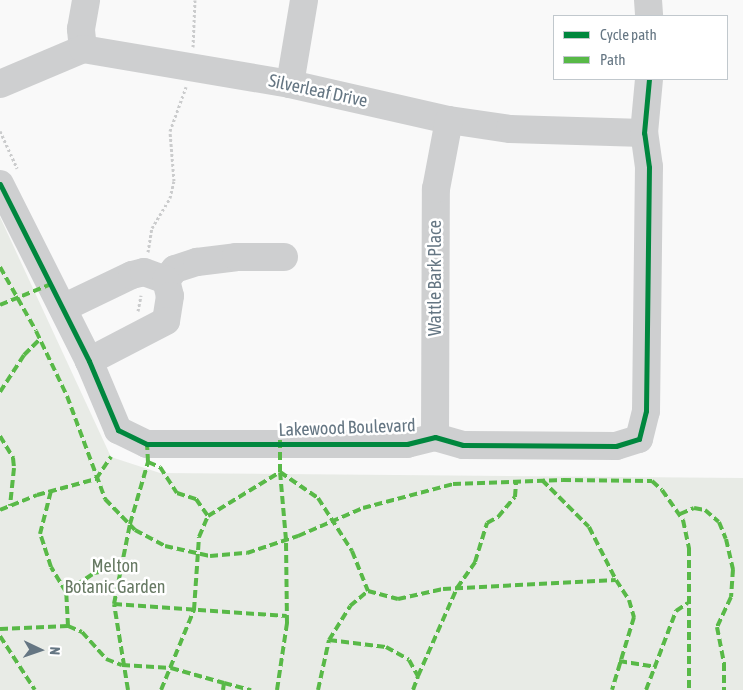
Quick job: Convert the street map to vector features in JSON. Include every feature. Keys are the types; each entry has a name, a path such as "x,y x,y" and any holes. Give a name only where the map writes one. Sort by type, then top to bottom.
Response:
{"street":[{"path":"0,84 83,49 81,29 86,0"},
{"path":"290,84 304,0"},
{"path":"648,0 649,15"},
{"name":"Silverleaf Drive","path":"83,49 290,84 449,120 510,129 644,133"},
{"name":"Lakewood Boulevard","path":"9,178 49,285 63,308 89,361 118,430 147,444 407,444 435,437 463,445 616,446 639,439 646,412 649,166 644,133 650,80"},
{"name":"Wattle Bark Place","path":"435,437 436,190 449,120"},
{"path":"63,308 197,262 236,257 284,257"},
{"path":"89,361 166,321 170,296 155,276"}],"path":[{"path":"138,313 155,276 152,228 170,198 174,182 170,131 183,102 191,66 195,0"},
{"path":"0,131 9,178"}],"green space":[{"name":"Melton Botanic Garden","path":"0,217 111,457 160,473 743,478 743,690 0,690"}],"marked path":[{"path":"0,267 36,331 67,396 105,499 135,530 165,546 210,556 247,553 298,536 363,508 453,484 563,480 652,481 662,490 683,520 689,548 689,690"},
{"path":"0,305 49,285"},
{"path":"0,392 24,355 40,339"},
{"path":"148,462 160,467 177,493 196,499 208,516 280,472 280,431"},
{"path":"0,436 13,458 14,468 10,506"},
{"path":"114,604 130,524 148,462 147,444"},
{"path":"0,510 37,495 96,479 111,457"},
{"path":"280,472 318,498 352,551 368,591 398,599 443,589 616,580 629,600 634,617 612,690"},
{"path":"277,690 287,623 286,540 280,472"},
{"path":"542,480 589,527 616,580"},
{"path":"318,690 329,640 386,647 409,660 418,676 457,588 475,562 487,523 498,517 515,497 516,481"},
{"path":"0,629 68,626 66,592 51,567 40,534 51,491"},
{"path":"680,514 694,508 705,510 719,522 726,539 733,569 731,597 717,627 724,663 724,690"},
{"path":"161,690 194,610 199,537 208,516"},
{"path":"66,592 94,573 120,568"},
{"path":"329,640 350,606 368,591"},
{"path":"646,690 676,611 688,603"},
{"path":"128,690 114,604 287,616"},
{"path":"68,626 82,632 106,659 122,665 171,668 224,683 223,690"},
{"path":"0,636 35,690"},
{"path":"619,661 657,667"},
{"path":"413,690 418,676"},
{"path":"224,683 251,690"}],"cycle path":[{"path":"0,184 89,361 118,430 147,444 407,444 435,437 463,445 616,446 639,439 646,411 649,167 644,133 649,80"}]}
